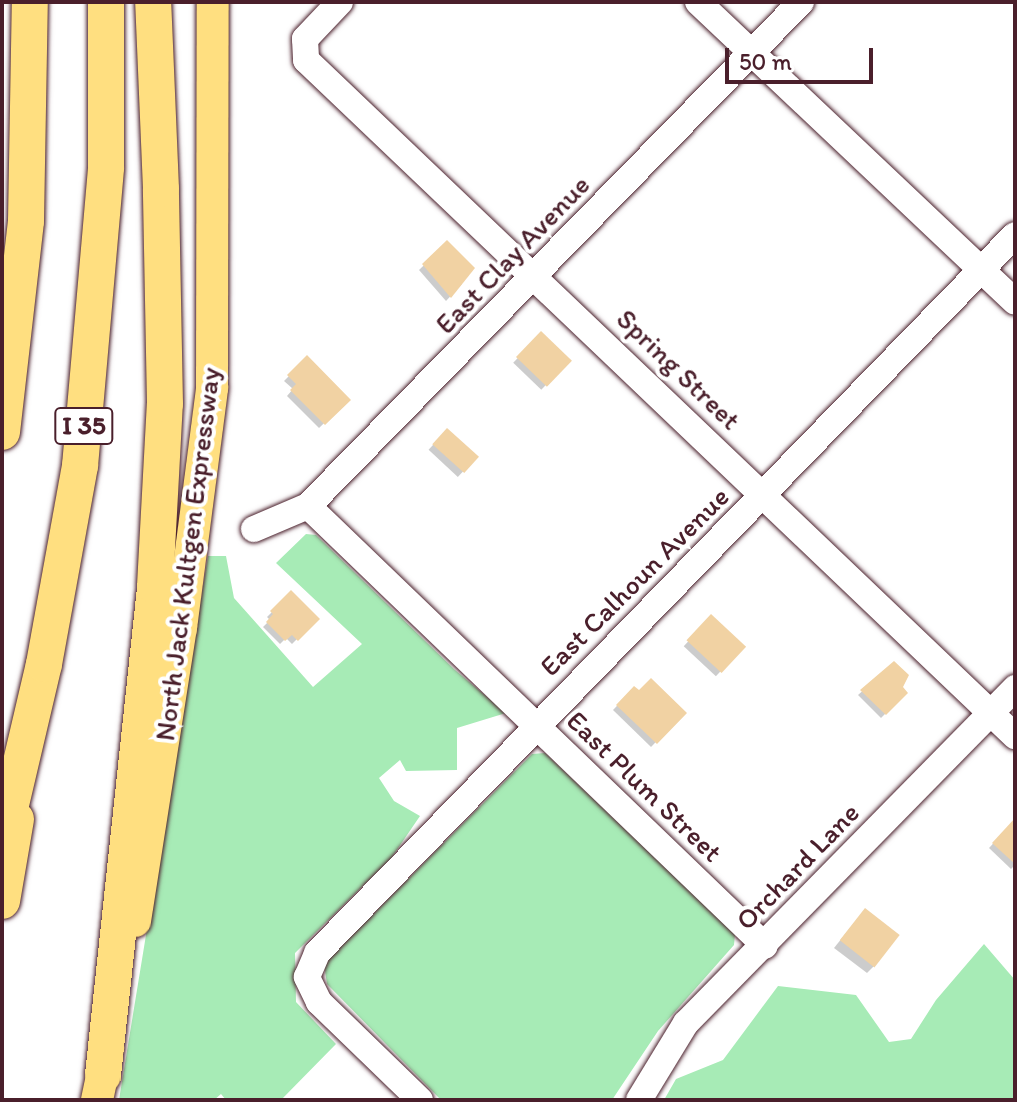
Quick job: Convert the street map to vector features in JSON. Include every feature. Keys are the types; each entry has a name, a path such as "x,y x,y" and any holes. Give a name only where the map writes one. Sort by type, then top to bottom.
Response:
{"highway":[{"path":"2,432 26,221 30,2"},
{"name":"I 35","path":"2,843 44,664 80,466 106,167 106,2"},
{"path":"100,1088 155,586 165,404 161,189 153,2"},
{"path":"2,901 44,664"}],"main road":[{"name":"North Jack Kultgen Expressway","path":"100,1088 134,926 156,794 212,388 213,2"}],"street":[{"name":"Spring Street","path":"340,2 310,33 304,46 306,60 1015,736"},
{"path":"698,2 1015,302"},
{"name":"East Clay Avenue","path":"254,529 308,506 801,2"},
{"name":"East Calhoun Avenue","path":"420,1100 319,1002 307,977 317,953 1015,235"},
{"name":"East Plum Street","path":"308,506 765,946"},
{"name":"Orchard Lane","path":"639,1100 686,1023 765,946 1015,688"}],"green space":[{"path":"306,534 316,535 455,670 506,713 457,728 457,770 406,771 400,760 379,778 394,801 420,816 392,857 295,953 296,1002 336,1044 281,1100 226,1100 221,1094 214,1100 119,1100 208,556 226,556 234,598 313,687 362,644 276,563"},
{"path":"545,753 735,934 734,945 658,1031 612,1100 441,1100 327,984 324,964 532,754"},
{"path":"984,944 1015,980 1015,1100 664,1100 676,1079 723,1060 778,986 856,995 889,1042 911,1039 936,1000"}],"building":[{"path":"447,240 475,268 451,298 422,264"},
{"path":"541,331 572,361 547,387 516,357"},
{"path":"307,355 351,400 325,425 290,390 296,384 287,375"},
{"path":"447,428 479,457 464,473 432,444"},
{"path":"291,590 320,619 298,641 292,635 285,641 266,622 273,614 270,611"},
{"path":"711,614 746,647 722,673 686,640"},
{"path":"894,661 909,675 903,687 908,693 886,715 860,690"},
{"path":"651,678 687,713 657,744 616,705 634,686 639,690"},
{"path":"1015,818 1015,864 992,843"},
{"path":"865,908 900,935 874,967 840,940"}]}
